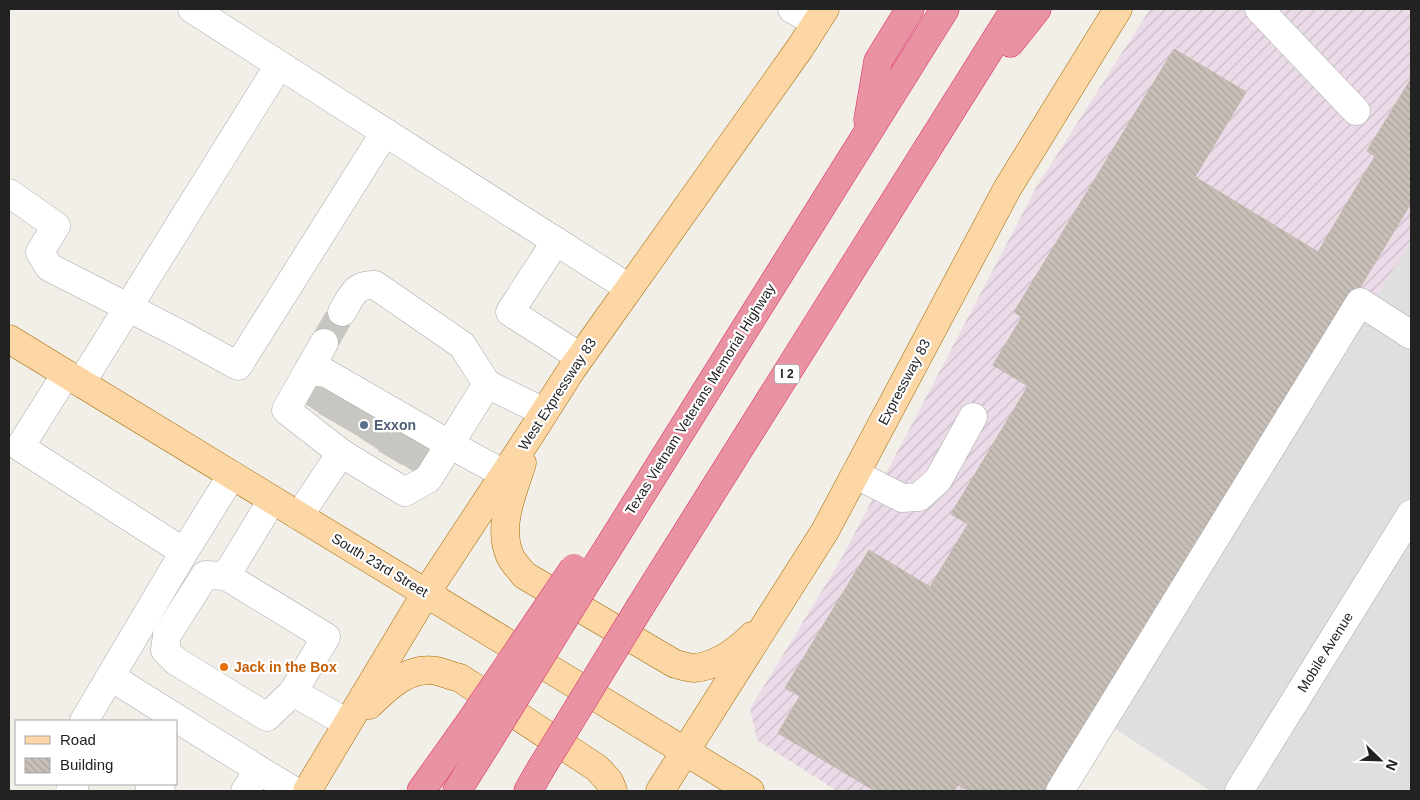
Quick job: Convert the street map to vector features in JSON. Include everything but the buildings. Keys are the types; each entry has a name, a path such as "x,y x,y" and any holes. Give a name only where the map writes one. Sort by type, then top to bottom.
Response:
{"highway":[{"path":"866,134 878,61 910,9"},
{"name":"Texas Vietnam Veterans Memorial Highway","path":"479,731 582,571 667,451 945,9"},
{"name":"I 2","path":"534,781 640,607 1015,9"},
{"path":"934,140 1037,9"},
{"path":"421,791 479,731"},
{"path":"457,791 479,731"}],"main road":[{"name":"Expressway 83","path":"660,791 825,531 1008,189 1118,9"},
{"name":"West Expressway 83","path":"307,791 426,593 580,357 821,16"},
{"name":"South 23rd Street","path":"9,339 750,791"},
{"path":"530,435 506,515 504,538 510,557 524,575 675,664 693,668 711,664 736,652 768,622"},
{"path":"345,726 394,681 418,671 436,671 460,678 597,768 609,781 613,791"}],"street":[{"path":"192,9 629,288"},
{"path":"792,9 821,16"},
{"path":"1259,9 1356,111"},
{"path":"184,552 20,446 128,309 279,65"},
{"path":"9,193 56,226 40,252 49,267 238,366 385,132"},
{"path":"556,241 510,312 580,357"},
{"path":"342,312 356,288 365,284 375,285 462,345 486,384 544,412"},
{"path":"1060,791 1360,302 1411,335"},
{"path":"324,343 378,409 428,479 405,492 354,448 286,410 378,409 486,384"},
{"path":"378,409 504,474"},
{"path":"855,474 902,498 919,497 938,480 974,417"},
{"path":"300,516 354,448"},
{"path":"85,720 232,475"},
{"path":"226,576 272,500"},
{"name":"Mobile Avenue","path":"1239,791 1411,514"},
{"path":"205,574 226,576 326,637 293,692 267,717 176,661 165,650 167,635 205,574"},
{"path":"111,677 169,720"},
{"path":"293,692 345,726"},
{"path":"178,726 252,781 294,791"}],"shaded area":[{"path":"1150,9 1411,9 1411,241 1068,791 837,791 757,740 750,709 840,561 1037,186"},
{"path":"1411,241 1411,791 1211,791 1109,725"}],"tunnel":[{"path":"324,343 342,312"},
{"path":"313,409 328,385"},
{"path":"330,420 344,396"},
{"path":"349,431 363,407"},
{"path":"371,445 386,421"},
{"path":"390,458 405,433"},
{"path":"408,468 424,444"}],"place":[{"name":"Exxon","path":"364,425"},
{"name":"Jack in the Box","path":"224,667"}]}
